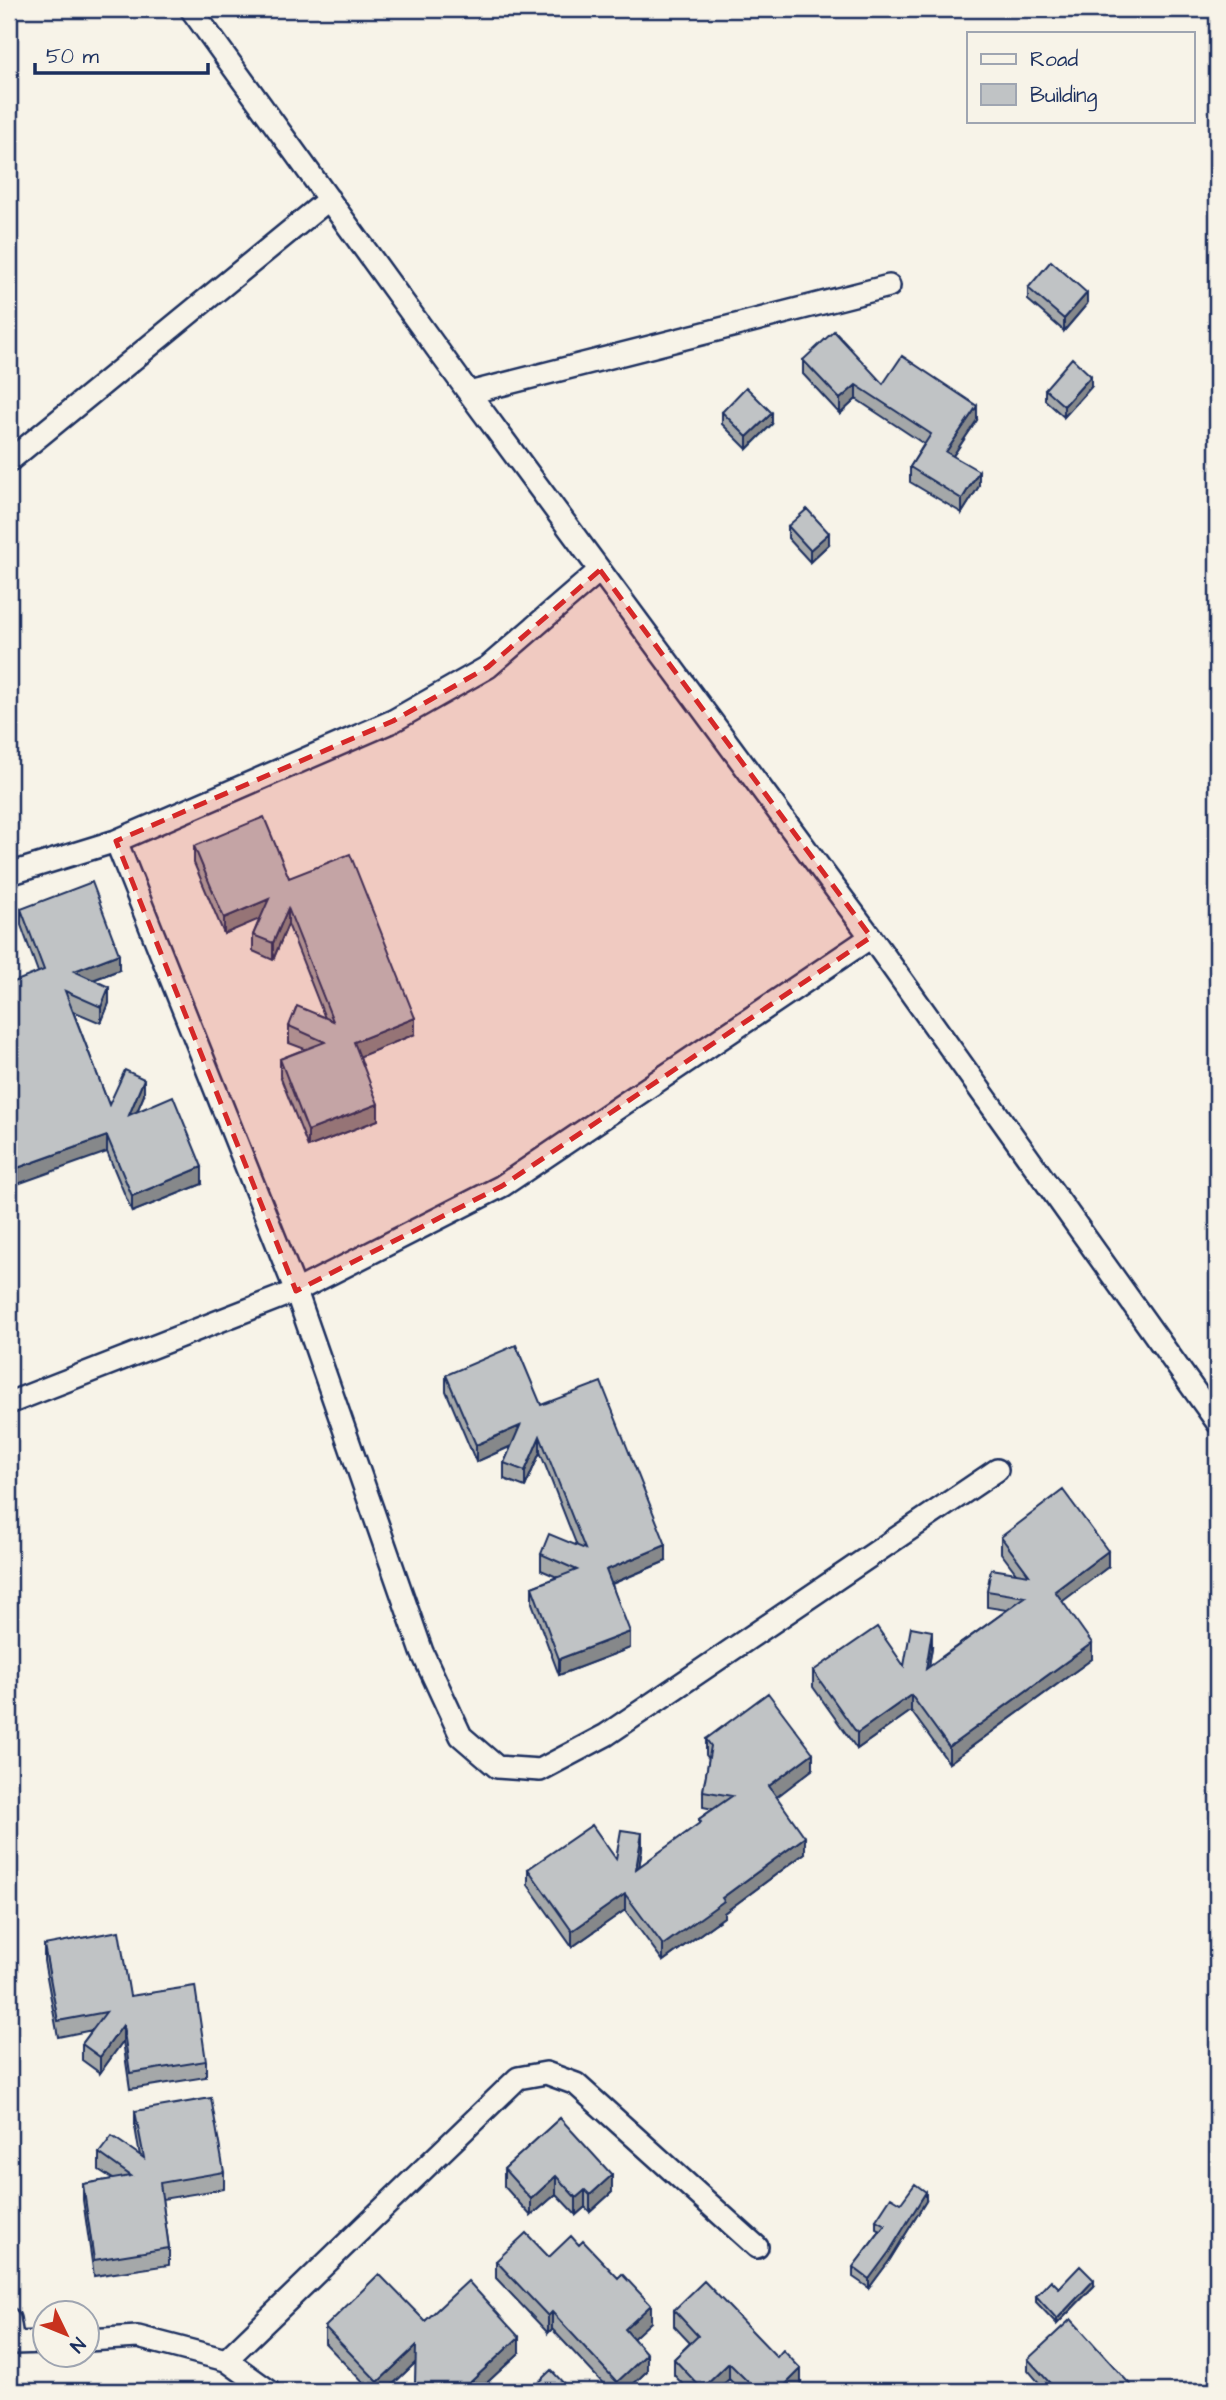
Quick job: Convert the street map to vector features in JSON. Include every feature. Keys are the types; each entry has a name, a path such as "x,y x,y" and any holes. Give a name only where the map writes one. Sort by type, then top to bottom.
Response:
{"street":[{"path":"191,9 469,393 870,937 1217,1422"},
{"path":"9,461 329,199"},
{"path":"469,393 889,286"},
{"path":"9,874 116,841 417,708 488,667 600,570"},
{"path":"116,841 296,1291 422,1652 461,1736 497,1767 540,1770 606,1735 997,1470"},
{"path":"9,1403 296,1291 502,1186 870,937"},
{"path":"226,2360 518,2078 546,2073 576,2084 757,2247"},
{"path":"9,2319 11,2344 32,2343"},
{"path":"102,2339 138,2337 226,2360 269,2391"}],"highlighted area":[{"path":"600,570 871,937 502,1186 296,1291 116,841 393,721 488,667"}],"building":[{"path":"1051,261 1087,293 1064,319 1028,288"},
{"path":"834,331 883,384 902,356 977,406 946,452 979,471 962,499 910,467 931,434 856,385 840,399 803,360"},
{"path":"1072,358 1091,376 1064,406 1045,389"},
{"path":"746,387 772,413 747,437 722,412"},
{"path":"807,509 829,533 810,550 788,526"},
{"path":"264,817 289,878 350,854 415,1018 354,1042 378,1104 308,1131 280,1059 325,1042 289,1026 297,1006 333,1021 288,908 273,943 253,935 269,899 224,918 194,846"},
{"path":"92,882 119,954 74,971 109,987 101,1007 65,991 109,1105 125,1070 144,1079 129,1115 173,1096 202,1167 132,1196 107,1136 9,1171 9,984 44,970 21,909"},
{"path":"516,1345 541,1405 601,1382 666,1545 606,1570 630,1632 559,1659 532,1587 577,1570 541,1554 549,1534 585,1549 540,1436 525,1471 504,1463 520,1426 476,1445 446,1375"},
{"path":"1063,1490 1108,1551 1055,1591 1092,1643 949,1747 911,1695 857,1733 813,1671 877,1627 904,1666 911,1627 932,1631 926,1669 1025,1597 987,1591 991,1569 1029,1575 1001,1537"},
{"path":"768,1693 813,1753 769,1786 805,1837 663,1945 625,1894 572,1931 528,1869 592,1825 616,1859 621,1830 642,1833 636,1869 701,1822 699,1819 732,1796 703,1791 711,1746 706,1739"},
{"path":"119,1931 130,1996 195,1986 206,2061 130,2073 123,2025 100,2057 82,2044 106,2012 58,2021 44,1945"},
{"path":"211,2098 224,2172 160,2183 169,2248 94,2260 83,2184 131,2176 99,2153 112,2136 144,2158 135,2111"},
{"path":"560,2118 612,2175 590,2195 585,2190 576,2198 556,2176 531,2199 504,2169"},
{"path":"915,2184 926,2192 869,2279 853,2267 885,2225 876,2220 891,2197 901,2203"},
{"path":"526,2233 549,2257 571,2236 579,2245 583,2241 618,2278 622,2274 651,2305 625,2329 647,2354 617,2382 552,2312 548,2316 496,2261"},
{"path":"1080,2266 1094,2280 1057,2319 1036,2296 1051,2280 1059,2288"},
{"path":"379,2274 425,2321 468,2281 519,2337 463,2389 459,2385 415,2384 416,2346 378,2382 325,2327"},
{"path":"704,2281 777,2357 783,2350 801,2369 779,2391 757,2391 729,2363 702,2389 674,2359 698,2336 674,2310"},
{"path":"1071,2319 1136,2391 1057,2391 1028,2359"},
{"path":"551,2370 571,2391 529,2391"}]}
